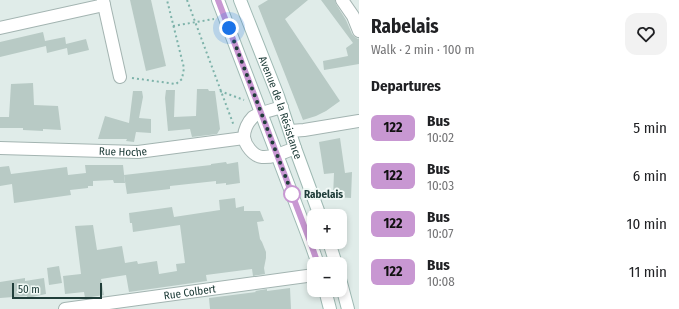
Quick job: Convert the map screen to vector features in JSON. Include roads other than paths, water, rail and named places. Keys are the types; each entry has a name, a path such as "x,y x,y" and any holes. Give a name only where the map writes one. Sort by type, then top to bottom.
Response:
{"street":[{"name":"Avenue de la Résistance","path":"218,0 316,257"},
{"name":"Avenue de la Résistance","path":"240,0 282,106 295,148 317,209"},
{"path":"342,0 354,16 359,31"},
{"path":"0,28 103,2 120,77"},
{"path":"282,106 253,117 241,138 252,152 260,157 268,158 295,148"},
{"path":"290,131 359,121"},
{"name":"Rue Hoche","path":"0,148 138,152 241,138"},
{"name":"Rue Colbert","path":"65,309 307,276"},
{"path":"327,297 330,309"},
{"path":"345,297 348,309"}],"place":[{"name":"Rabelais","path":"292,194"}]}
